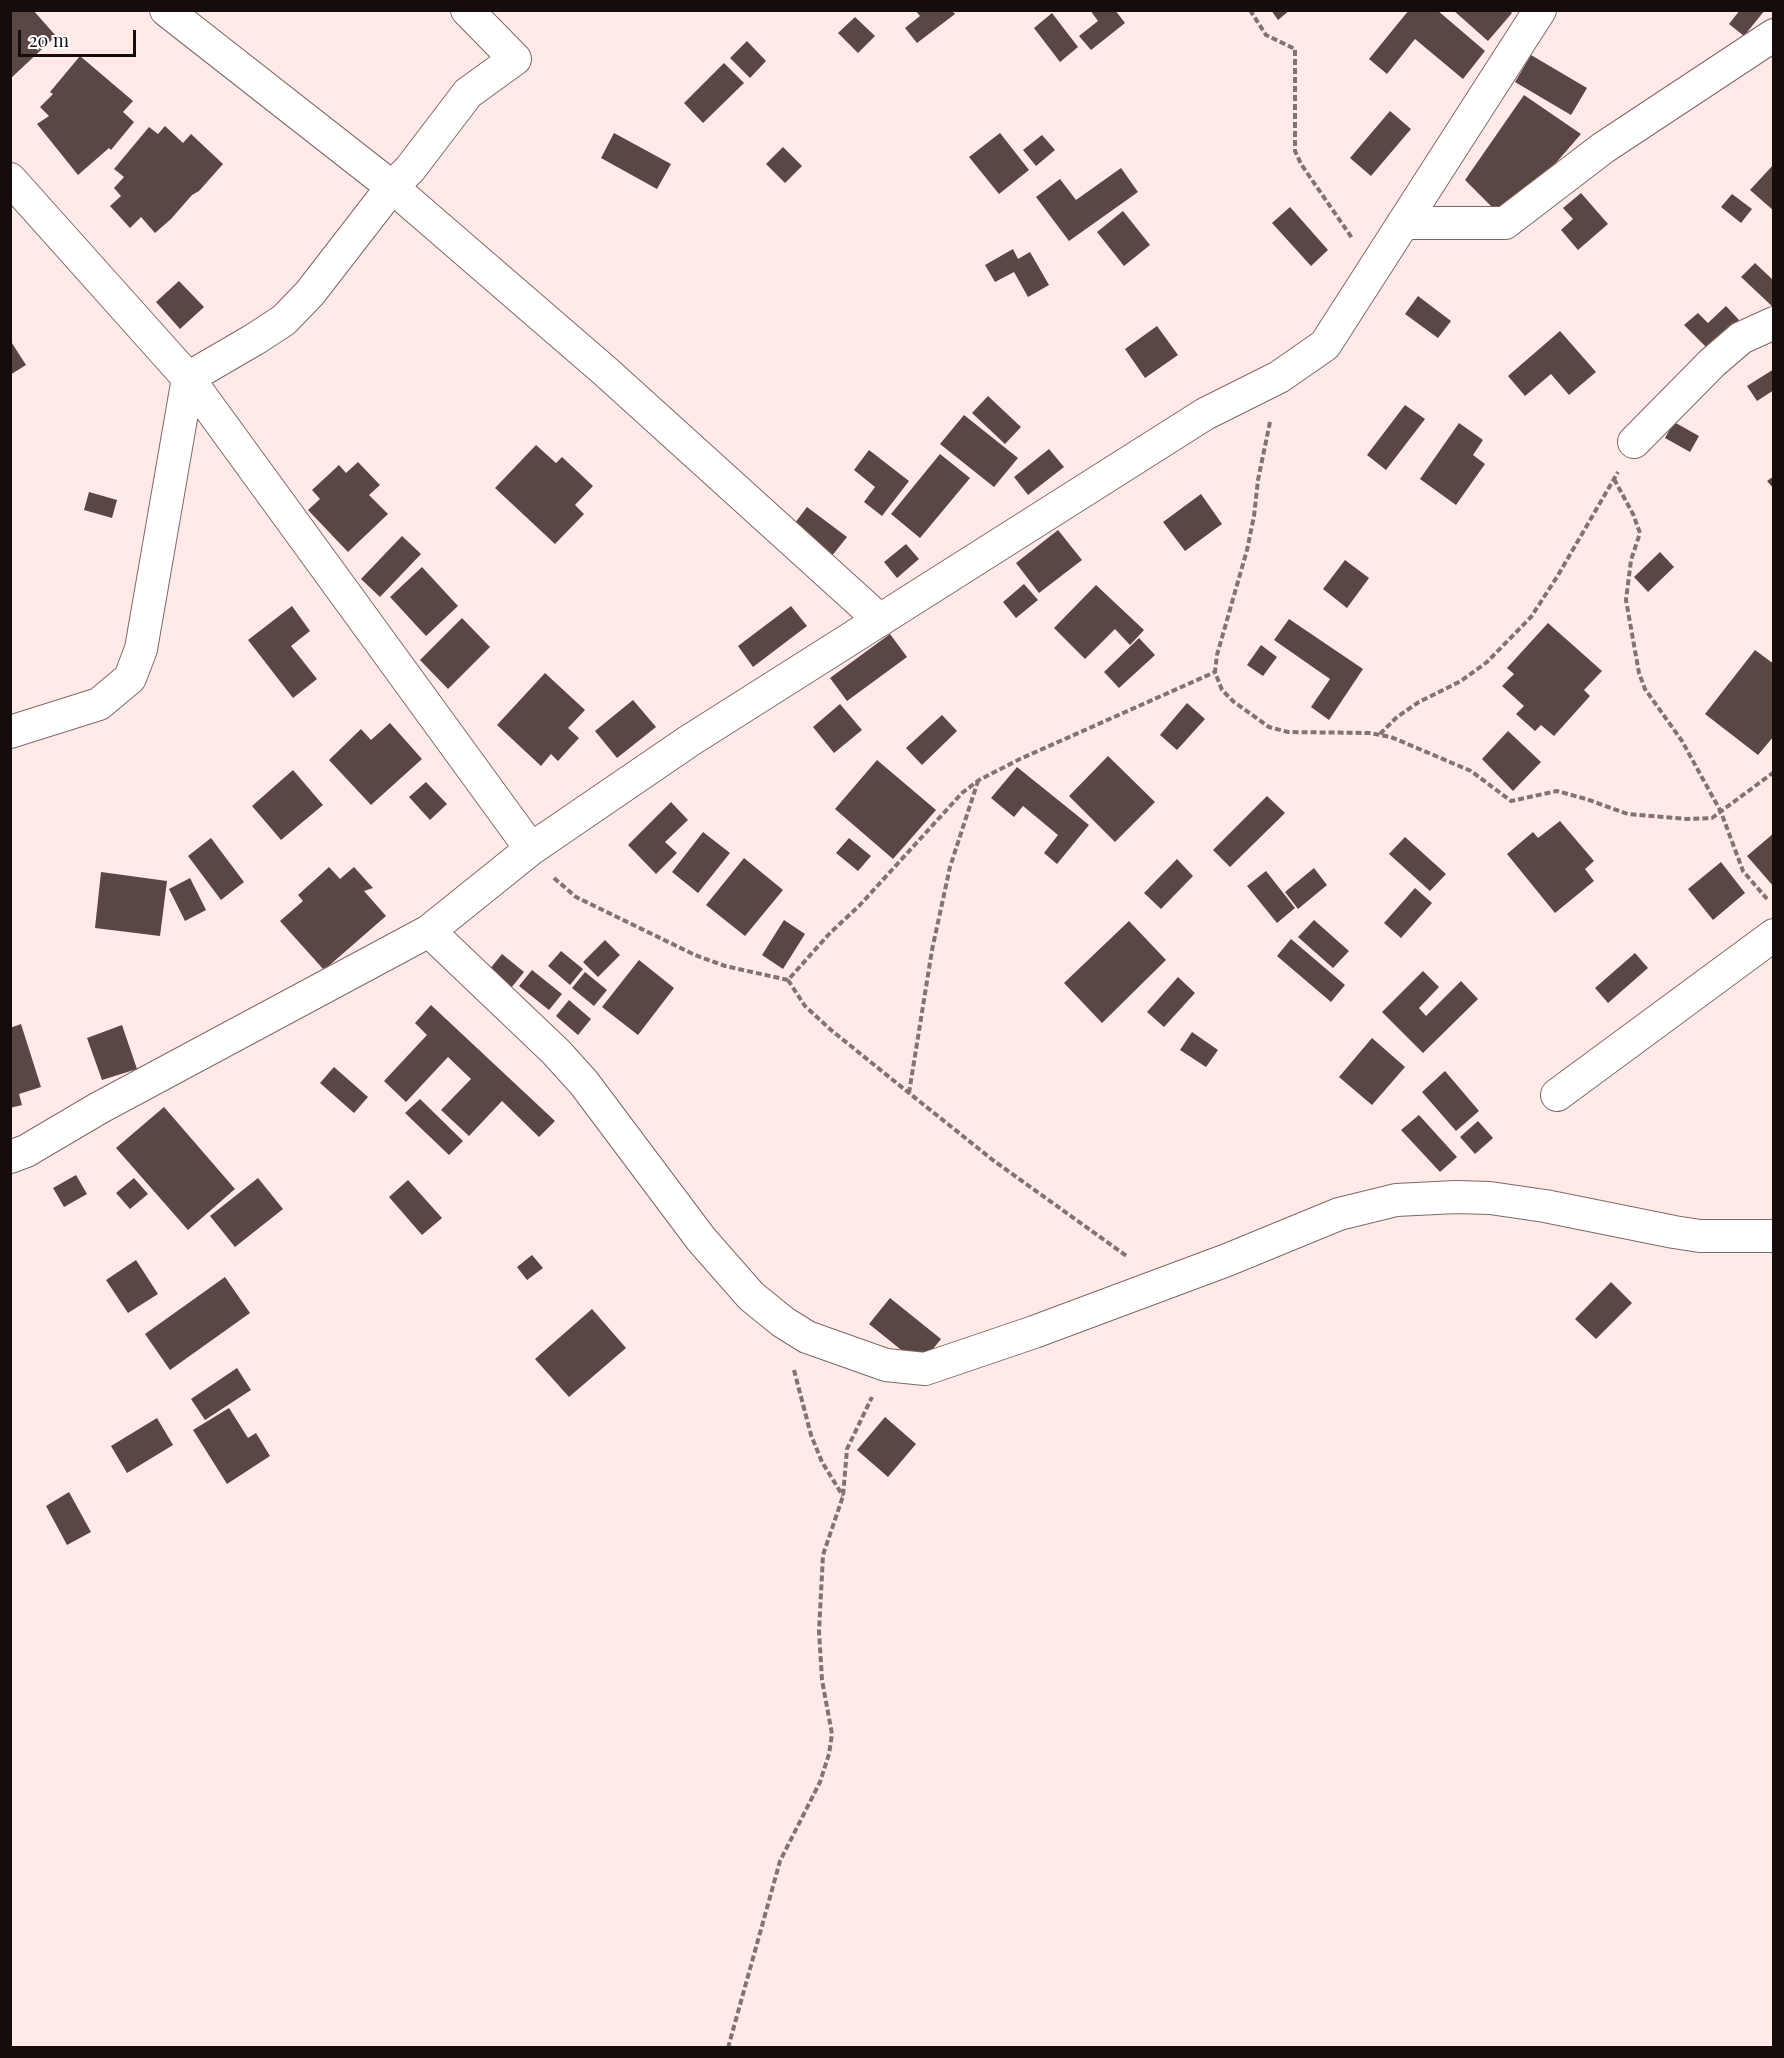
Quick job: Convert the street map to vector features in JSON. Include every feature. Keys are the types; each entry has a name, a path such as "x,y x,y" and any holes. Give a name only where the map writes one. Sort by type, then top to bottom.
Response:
{"street":[{"path":"166,10 393,187 605,371 880,620"},
{"path":"10,732 99,704 130,678 141,649 188,378 284,320 310,293 468,93 515,59 468,10"},
{"path":"10,1157 26,1151 99,1108 429,931 531,849 688,741 1205,414 1279,377 1325,345 1540,10"},
{"path":"1403,223 1505,223 1604,148 1773,35"},
{"path":"17,198 188,378 531,849"},
{"path":"1634,442 1712,363 1741,338 1773,323"},
{"path":"429,931 556,1052 584,1083 701,1239 751,1296 783,1322 807,1336 867,1359 891,1365 924,1369 1034,1332 1339,1214 1396,1200 1490,1198 1545,1206 1683,1233 1709,1236 1773,1236"},
{"path":"1557,1095 1773,935"}],"path":[{"path":"1250,10 1266,35 1295,49 1295,152 1374,271"},
{"path":"1279,377 1258,480 1247,550 1217,655 1215,672 1222,690 1234,702 1269,727 1288,732 1380,734 1391,737 1471,771 1511,801 1557,791 1628,814 1687,819 1712,818 1773,772"},
{"path":"1380,734 1397,717 1419,702 1461,681 1486,662 1531,617 1557,577 1634,442"},
{"path":"1614,479 1633,514 1640,533 1631,560 1626,600 1639,673 1646,689 1682,741 1720,812 1743,871 1773,907"},
{"path":"788,980 962,793 979,780 1020,759 1215,672"},
{"path":"909,1093 932,950 950,867 979,780"},
{"path":"531,849 559,884 576,897 695,956 725,966 788,980 812,1012 909,1093 994,1161 1165,1283"},
{"path":"783,1322 811,1435 822,1462 843,1496"},
{"path":"729,2048 780,1860 820,1782 829,1754 832,1734 822,1680 819,1631 823,1554 843,1496 847,1449 865,1410 891,1365"}],"building":[{"path":"10,10 33,10 56,36 10,79"},
{"path":"915,10 952,10 955,14 917,43 905,28 920,16"},
{"path":"1090,10 1115,10 1125,23 1091,50 1079,36 1098,21"},
{"path":"1271,10 1290,10 1278,20"},
{"path":"1409,10 1437,10 1485,51 1463,79 1415,39 1387,74 1369,59"},
{"path":"1453,10 1509,10 1512,13 1488,41"},
{"path":"1740,10 1765,10 1744,36 1729,24"},
{"path":"1052,13 1078,47 1060,62 1034,28"},
{"path":"855,17 875,36 858,53 838,33"},
{"path":"747,41 766,61 750,78 730,58"},
{"path":"1531,55 1587,88 1571,115 1515,82"},
{"path":"80,56 133,101 123,112 134,122 111,150 109,148 78,175 37,124 49,116 40,107 53,94 50,92"},
{"path":"724,63 744,83 703,123 684,103"},
{"path":"1524,95 1581,134 1542,179 1497,212 1465,180"},
{"path":"1390,111 1411,129 1371,176 1350,158"},
{"path":"165,126 183,143 191,134 223,164 199,191 192,195 155,233 141,217 130,228 110,206 121,196 114,188 124,177 114,169 149,127 158,134"},
{"path":"614,133 671,164 657,189 601,158"},
{"path":"1000,133 1029,170 999,194 969,157"},
{"path":"1042,135 1055,150 1036,166 1023,150"},
{"path":"783,147 802,166 785,183 766,164"},
{"path":"1774,164 1774,211 1750,190"},
{"path":"1121,168 1138,192 1069,241 1036,197 1060,179 1076,200"},
{"path":"1581,193 1608,224 1578,250 1561,230 1573,219 1563,208"},
{"path":"1732,194 1752,209 1741,223 1721,207"},
{"path":"1290,207 1328,250 1311,266 1272,223"},
{"path":"1123,211 1150,245 1124,266 1097,232"},
{"path":"1013,249 1018,259 1030,252 1049,285 1028,297 1014,272 995,282 985,265"},
{"path":"1755,263 1772,279 1774,277 1774,308 1741,277"},
{"path":"179,281 204,307 180,329 156,302"},
{"path":"1418,296 1451,321 1438,338 1405,314"},
{"path":"1726,306 1739,320 1709,350 1684,325 1698,313 1708,323"},
{"path":"1157,326 1178,355 1145,378 1125,349"},
{"path":"1560,331 1596,372 1569,395 1551,374 1525,396 1508,376"},
{"path":"10,340 26,365 10,375"},
{"path":"1774,369 1774,390 1757,401 1747,386"},
{"path":"988,396 1021,427 1005,444 972,413"},
{"path":"1405,405 1425,419 1386,470 1367,455"},
{"path":"964,415 1018,458 994,487 940,444"},
{"path":"1674,422 1699,436 1690,452 1665,438"},
{"path":"1459,423 1483,440 1473,455 1485,464 1456,505 1420,479"},
{"path":"536,445 556,463 562,457 593,486 575,505 584,514 555,544 495,488"},
{"path":"1049,449 1064,467 1028,495 1014,477"},
{"path":"869,450 909,481 882,516 864,502 875,487 854,470"},
{"path":"940,454 970,478 920,538 891,514"},
{"path":"358,462 380,485 369,495 388,514 348,552 308,510 320,499 312,490 339,465 346,473"},
{"path":"1774,476 1774,489 1767,481"},
{"path":"89,492 117,500 112,518 84,510"},
{"path":"1201,494 1222,524 1185,551 1163,522"},
{"path":"807,507 847,537 831,557 792,527"},
{"path":"1058,530 1082,560 1039,593 1016,563"},
{"path":"402,536 421,554 380,597 361,579"},
{"path":"906,544 919,559 897,578 884,562"},
{"path":"1660,552 1674,567 1648,592 1634,577"},
{"path":"1345,560 1369,578 1347,608 1323,589"},
{"path":"422,567 458,606 426,636 390,597"},
{"path":"1024,584 1038,600 1016,618 1003,602"},
{"path":"1096,585 1144,630 1130,645 1115,629 1085,659 1054,628"},
{"path":"292,606 310,631 291,646 317,679 293,698 248,640"},
{"path":"791,606 807,626 753,667 738,646"},
{"path":"462,618 490,647 448,689 420,660"},
{"path":"1289,619 1363,669 1329,720 1311,707 1330,679 1274,640"},
{"path":"1548,623 1602,671 1584,690 1590,696 1554,736 1541,725 1535,731 1516,714 1524,706 1502,686 1514,674 1507,668"},
{"path":"890,634 907,657 847,701 830,678"},
{"path":"1139,638 1155,655 1119,688 1104,672"},
{"path":"1261,645 1277,657 1263,676 1247,665"},
{"path":"1755,650 1774,664 1774,736 1758,755 1705,714"},
{"path":"545,673 585,710 568,728 579,738 558,761 551,754 541,766 497,725"},
{"path":"633,700 656,727 617,758 595,731"},
{"path":"1187,703 1205,719 1177,750 1160,735"},
{"path":"840,704 862,730 834,753 813,727"},
{"path":"942,715 957,731 922,765 906,748"},
{"path":"390,723 422,759 371,805 329,760 361,729 371,740"},
{"path":"1508,731 1541,762 1513,791 1482,759"},
{"path":"1108,756 1155,802 1115,842 1069,796"},
{"path":"877,760 936,810 893,859 835,809"},
{"path":"1017,767 1089,825 1057,864 1044,853 1058,835 1023,806 1014,817 991,798"},
{"path":"293,770 323,805 281,840 252,806"},
{"path":"426,782 447,804 430,820 409,797"},
{"path":"1267,796 1285,813 1230,867 1213,850"},
{"path":"671,802 688,820 665,842 677,853 656,874 628,845"},
{"path":"1560,821 1594,861 1585,869 1594,881 1555,913 1507,854 1533,832 1538,838"},
{"path":"703,832 730,853 698,893 672,872"},
{"path":"1774,833 1774,887 1747,856"},
{"path":"1405,837 1446,874 1430,891 1389,854"},
{"path":"211,838 244,882 221,900 188,856"},
{"path":"849,838 871,856 858,871 836,853"},
{"path":"744,858 783,890 745,936 706,905"},
{"path":"1177,859 1193,876 1161,909 1144,893"},
{"path":"1721,862 1745,893 1713,920 1688,889"},
{"path":"329,867 340,879 354,867 373,888 364,891 386,916 324,970 280,921 303,901 298,895"},
{"path":"1314,868 1327,885 1298,909 1285,892"},
{"path":"1266,871 1295,908 1277,923 1247,886"},
{"path":"101,872 167,881 160,936 95,928"},
{"path":"190,878 206,910 185,921 169,889"},
{"path":"1415,888 1432,903 1401,938 1384,923"},
{"path":"784,920 805,934 783,969 762,955"},
{"path":"1314,920 1349,951 1333,968 1298,937"},
{"path":"1129,921 1166,960 1102,1023 1064,983"},
{"path":"1291,939 1345,985 1331,1002 1277,956"},
{"path":"605,940 620,955 598,977 583,962"},
{"path":"561,951 583,969 570,985 548,966"},
{"path":"1635,953 1648,968 1608,1003 1595,988"},
{"path":"502,954 524,972 511,988 489,970"},
{"path":"639,960 674,988 638,1035 602,1007"},
{"path":"532,970 562,994 549,1010 519,986"},
{"path":"1423,971 1439,987 1419,1008 1426,1016 1461,981 1478,999 1423,1053 1382,1012"},
{"path":"585,972 607,990 594,1006 572,988"},
{"path":"1178,977 1195,993 1164,1027 1147,1012"},
{"path":"569,1000 591,1019 578,1035 556,1016"},
{"path":"431,1005 555,1121 539,1137 502,1101 469,1136 441,1110 471,1079 448,1057 406,1102 384,1081 427,1035 415,1023"},
{"path":"21,1024 41,1087 19,1094 22,1105 10,1108 10,1028"},
{"path":"122,1025 137,1069 102,1080 87,1038"},
{"path":"1192,1032 1218,1050 1206,1067 1180,1050"},
{"path":"1372,1038 1405,1067 1372,1105 1339,1077"},
{"path":"334,1067 368,1097 354,1113 320,1083"},
{"path":"1445,1071 1479,1111 1456,1131 1422,1092"},
{"path":"420,1099 463,1141 449,1155 405,1113"},
{"path":"164,1107 235,1189 188,1230 116,1148"},
{"path":"1419,1115 1457,1157 1440,1172 1401,1130"},
{"path":"1478,1121 1493,1138 1475,1154 1460,1137"},
{"path":"76,1175 87,1194 64,1207 53,1188"},
{"path":"134,1178 148,1194 130,1209 116,1193"},
{"path":"258,1178 283,1209 235,1247 210,1216"},
{"path":"408,1180 442,1218 422,1235 389,1197"},
{"path":"532,1255 543,1268 527,1280 517,1267"},
{"path":"136,1260 158,1294 128,1313 106,1280"},
{"path":"225,1277 250,1313 170,1370 145,1334"},
{"path":"1611,1282 1632,1303 1596,1339 1575,1319"},
{"path":"890,1298 941,1339 920,1365 869,1324"},
{"path":"592,1309 626,1348 569,1397 535,1359"},
{"path":"237,1368 251,1390 205,1420 191,1399"},
{"path":"229,1408 248,1438 256,1433 270,1456 227,1484 193,1430"},
{"path":"885,1417 916,1444 888,1477 857,1450"},
{"path":"157,1418 173,1445 127,1473 111,1446"},
{"path":"69,1492 91,1532 67,1545 46,1506"}]}
